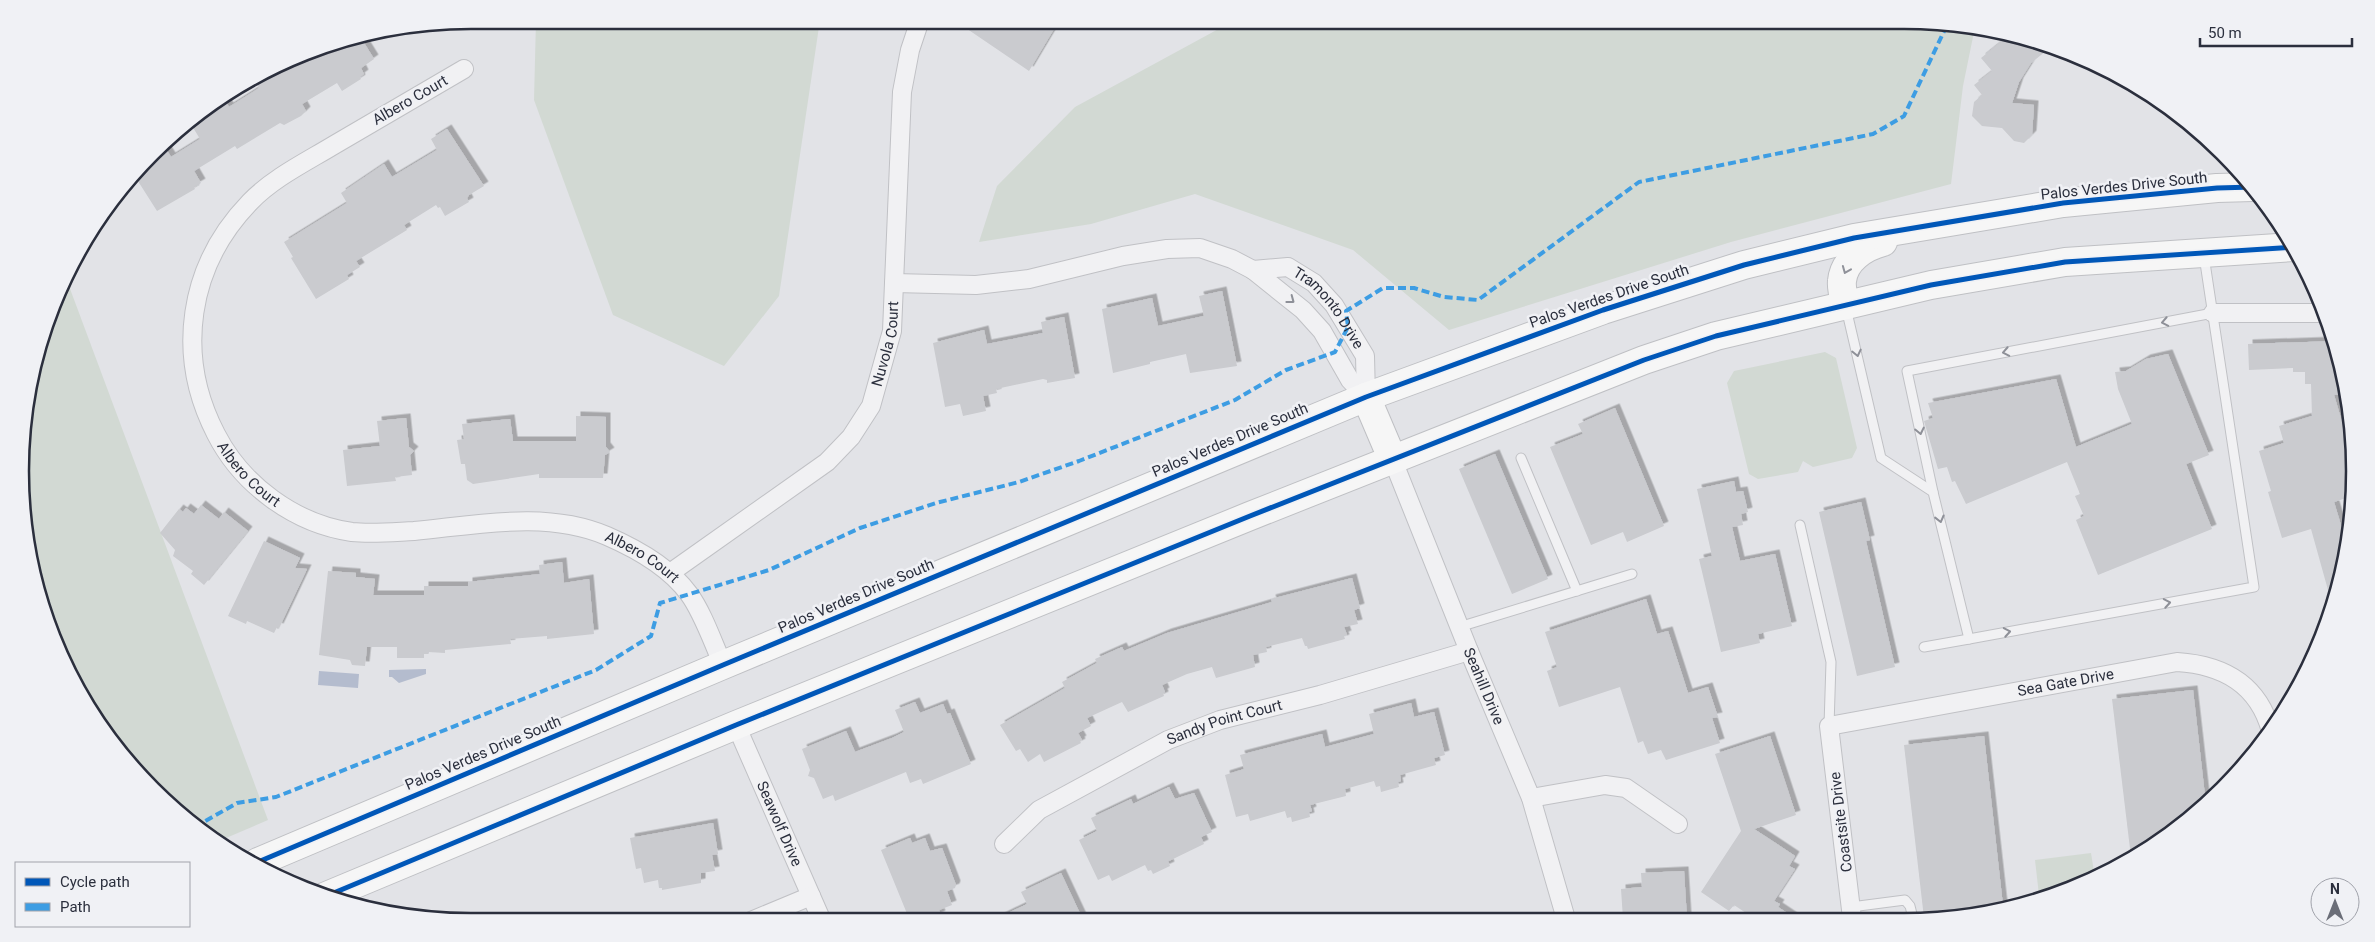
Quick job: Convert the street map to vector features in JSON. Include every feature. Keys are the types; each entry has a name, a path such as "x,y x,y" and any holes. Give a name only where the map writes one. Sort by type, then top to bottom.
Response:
{"main road":[{"name":"Palos Verdes Drive South","path":"262,860 723,665 1366,397 1603,310 1744,265 1854,238 2063,203 2243,187"},
{"path":"1846,305 1842,282 1845,268 1854,256 1878,243 1984,216"},
{"path":"336,892 736,725 1392,458 1644,360 1716,336 1931,284 2065,262 2286,248"},
{"path":"1366,397 1392,458"}],"street":[{"name":"Nuvola Court","path":"670,573 827,462 851,437 871,406 882,373 892,331 902,92 910,50 917,29"},
{"name":"Albero Court","path":"464,69 290,171 251,201 223,236 206,266 195,302 191,338 194,372 209,421 223,448 248,480 285,508 316,522 352,532 385,533 516,522 552,521 584,528 609,537 640,553 670,573 690,595 723,665"},
{"name":"Tramonto Drive","path":"894,284 976,284 1029,279 1123,256 1167,249 1200,248 1232,259 1253,270 1310,317 1322,331 1350,380 1366,397"},
{"name":"Tramonto Drive","path":"1253,270 1288,267 1314,283 1334,305 1365,356 1366,397"},
{"path":"2213,313 2317,313"},
{"name":"Seahill Drive","path":"1392,458 1530,798 1564,913"},
{"name":"Sandy Point Court","path":"1004,844 1040,810 1168,740 1220,720 1320,695 1469,651"},
{"name":"Sea Gate Drive","path":"1829,726 2177,662 2199,664 2220,670 2246,687 2266,712 2269,722"},
{"name":"Seawolf Drive","path":"736,725 818,913"},
{"name":"Coastsite Drive","path":"1829,726 1852,912"},
{"path":"1530,798 1605,785 1626,788 1678,824"},
{"path":"770,913 811,896"}],"lane":[{"path":"1924,647 2254,587 2204,252"},
{"path":"1846,305 1882,458 1933,492"},
{"path":"1969,639 1933,492 1907,371 2213,313"},
{"path":"1522,458 1577,591"},
{"path":"1800,526 1831,662 1829,726"},
{"path":"1459,627 1632,574"},
{"path":"1852,912 1905,900 1910,906 1912,913"}],"shaded area":[{"path":"536,29 819,29 779,296 724,366 613,315 534,100"},
{"path":"1218,29 1904,29 1973,35 1963,86 1951,184 1731,242 1449,330 1353,250 1195,194 1091,224 979,242 997,186 1075,107"},
{"path":"69,286 268,820 225,839 179,804 138,763 103,717 74,667 62,640 52,613 37,557 30,500 29,471 30,442 37,385 52,329"},
{"path":"1825,352 1836,358 1857,448 1852,458 1813,467 1803,461 1798,472 1758,479 1749,474 1727,383 1734,371"},
{"path":"2091,853 2094,871 2039,892 2035,860"}],"water":[{"path":"426,669 426,674 399,683 392,677 389,677 389,670"},
{"path":"319,671 359,674 358,688 318,685"}],"building":[{"path":"967,29 1054,29 1029,71"},
{"path":"2003,40 2045,52 2031,63 2019,82 2012,103 2034,105 2032,135 2024,143 2014,141 2002,128 1982,126 1972,116 1974,102 1982,95 1974,85 1992,71 1981,58"},
{"path":"364,42 374,59 361,68 364,74 360,77 361,79 342,91 337,83 302,104 306,111 301,116 284,125 280,123 237,149 235,146 194,171 201,183 194,187 195,189 157,211 138,179 167,150 171,157 200,139 193,127 202,120 226,102 229,107 259,88 257,84 275,74 329,52 357,44"},
{"path":"447,129 484,186 469,195 467,198 469,202 445,216 440,207 438,208 436,205 404,225 407,230 356,261 360,267 347,275 349,279 316,299 291,258 293,257 284,242 347,203 341,193 384,164 392,177 437,150 431,139"},
{"path":"1222,291 1237,366 1190,373 1186,354 1113,373 1102,309 1152,298 1158,326 1204,316 1199,296"},
{"path":"1064,317 1075,378 1047,383 1047,380 1043,379 996,389 997,393 983,396 986,411 963,416 960,404 945,407 933,343 984,330 987,344 1043,333 1041,322"},
{"path":"2327,341 2338,385 2339,394 2334,395 2343,427 2346,471 2345,498 2334,502 2342,529 2338,557 2329,593 2311,529 2282,538 2268,492 2271,491 2259,451 2284,443 2279,426 2312,416 2311,384 2305,384 2305,372 2293,372 2293,368 2249,370 2248,344"},
{"path":"2168,354 2209,455 2186,464 2212,529 2098,575 2076,520 2084,516 2075,496 2080,494 2067,462 1966,504 1955,481 1952,482 1947,467 1938,469 1924,421 1933,418 1928,403 2056,379 2076,447 2132,424 2118,389 2115,372 2126,371 2146,359"},
{"path":"1615,408 1664,526 1627,542 1623,532 1591,545 1550,447 1583,434 1578,424"},
{"path":"576,416 606,417 606,447 610,452 605,455 603,478 539,478 539,474 473,484 467,480 465,464 461,464 457,440 464,439 462,424 510,419 513,441 576,441"},
{"path":"406,418 409,447 414,451 410,455 412,475 395,477 396,481 347,486 343,450 380,446 377,421"},
{"path":"1495,454 1548,579 1512,594 1459,469"},
{"path":"1734,481 1736,492 1743,491 1748,512 1741,514 1743,525 1732,527 1740,561 1775,554 1792,626 1758,634 1760,643 1721,652 1699,559 1712,556 1697,489"},
{"path":"1861,502 1870,540 1866,541 1895,667 1857,676 1819,512"},
{"path":"201,505 219,519 224,512 248,531 204,585 191,574 193,571 173,556 175,550 160,533 179,509 183,512 186,508 194,514"},
{"path":"264,541 300,558 295,568 307,569 279,628 277,627 274,633 247,621 246,624 228,616"},
{"path":"562,562 564,583 589,579 594,634 547,639 547,636 510,639 511,644 445,650 445,653 428,652 428,654 424,654 424,658 397,658 397,647 367,647 365,666 352,665 350,660 319,655 328,571 356,573 356,577 375,579 373,595 424,595 424,586 468,586 468,582 540,574 539,565"},
{"path":"1352,578 1360,608 1354,610 1358,624 1344,627 1347,635 1344,636 1345,639 1308,649 1302,638 1266,647 1267,652 1253,655 1255,667 1216,678 1212,667 1187,674 1162,685 1165,692 1163,693 1164,696 1128,712 1122,702 1087,718 1091,726 1078,733 1082,740 1080,741 1081,743 1044,762 1040,754 1028,762 1020,749 1016,751 1000,725 1065,688 1062,682 1097,663 1095,659 1122,647 1124,651 1167,633 1272,602 1271,599"},
{"path":"1646,599 1657,634 1668,631 1688,693 1708,687 1718,717 1712,718 1720,743 1666,760 1661,750 1648,754 1643,741 1638,743 1620,687 1559,707 1547,671 1557,667 1545,632"},
{"path":"2193,690 2205,795 2173,822 2130,851 2112,699"},
{"path":"915,702 920,713 943,704 947,714 950,713 971,764 923,784 921,779 910,783 906,772 835,801 833,795 823,799 814,778 808,776 810,770 802,749 846,731 855,752 892,738 904,732 895,710"},
{"path":"1411,703 1414,717 1434,712 1445,755 1434,758 1436,765 1400,775 1399,787 1381,792 1380,786 1376,787 1374,781 1345,789 1346,796 1310,805 1312,811 1309,812 1310,817 1292,822 1291,817 1287,818 1285,811 1250,821 1248,814 1236,817 1225,775 1244,769 1240,755 1322,734 1325,747 1374,734 1369,714"},
{"path":"1770,736 1796,815 1754,829 1795,856 1789,866 1795,869 1774,901 1780,904 1778,907 1787,913 1746,913 1734,905 1729,911 1701,892 1741,831 1715,754"},
{"path":"1984,736 2003,902 1962,909 1923,912 1904,745"},
{"path":"1169,787 1175,799 1194,793 1212,832 1201,837 1204,844 1168,861 1170,866 1153,874 1151,870 1148,871 1145,865 1112,881 1109,875 1098,880 1079,840 1097,831 1091,818 1131,799 1133,804"},
{"path":"713,823 718,854 712,855 715,871 701,873 701,883 662,890 662,888 659,888 658,880 644,883 641,868 636,869 630,838"},
{"path":"910,838 912,843 925,838 930,851 942,848 956,885 955,888 947,891 952,905 939,910 940,913 907,913 881,850"},
{"path":"1684,871 1687,913 1623,913 1621,889 1642,887 1641,873"},
{"path":"1061,873 1080,913 1008,913 1027,904 1021,892"}],"marked path":[{"path":"203,823 237,803 276,797 596,670 651,636 660,603 769,570 860,528 936,503 1019,482 1079,461 1235,400 1286,370 1335,352 1348,327 1346,311 1383,288 1414,288 1444,297 1478,300 1639,182 1873,134 1904,116 1944,31"}],"cycle path":[{"path":"262,860 723,665 1366,397 1603,310 1744,265 1854,238 2063,203 2217,188 2243,187"},
{"path":"336,892 736,725 1250,516 1644,360 1716,336 1931,285 2065,262 2286,248"}]}
